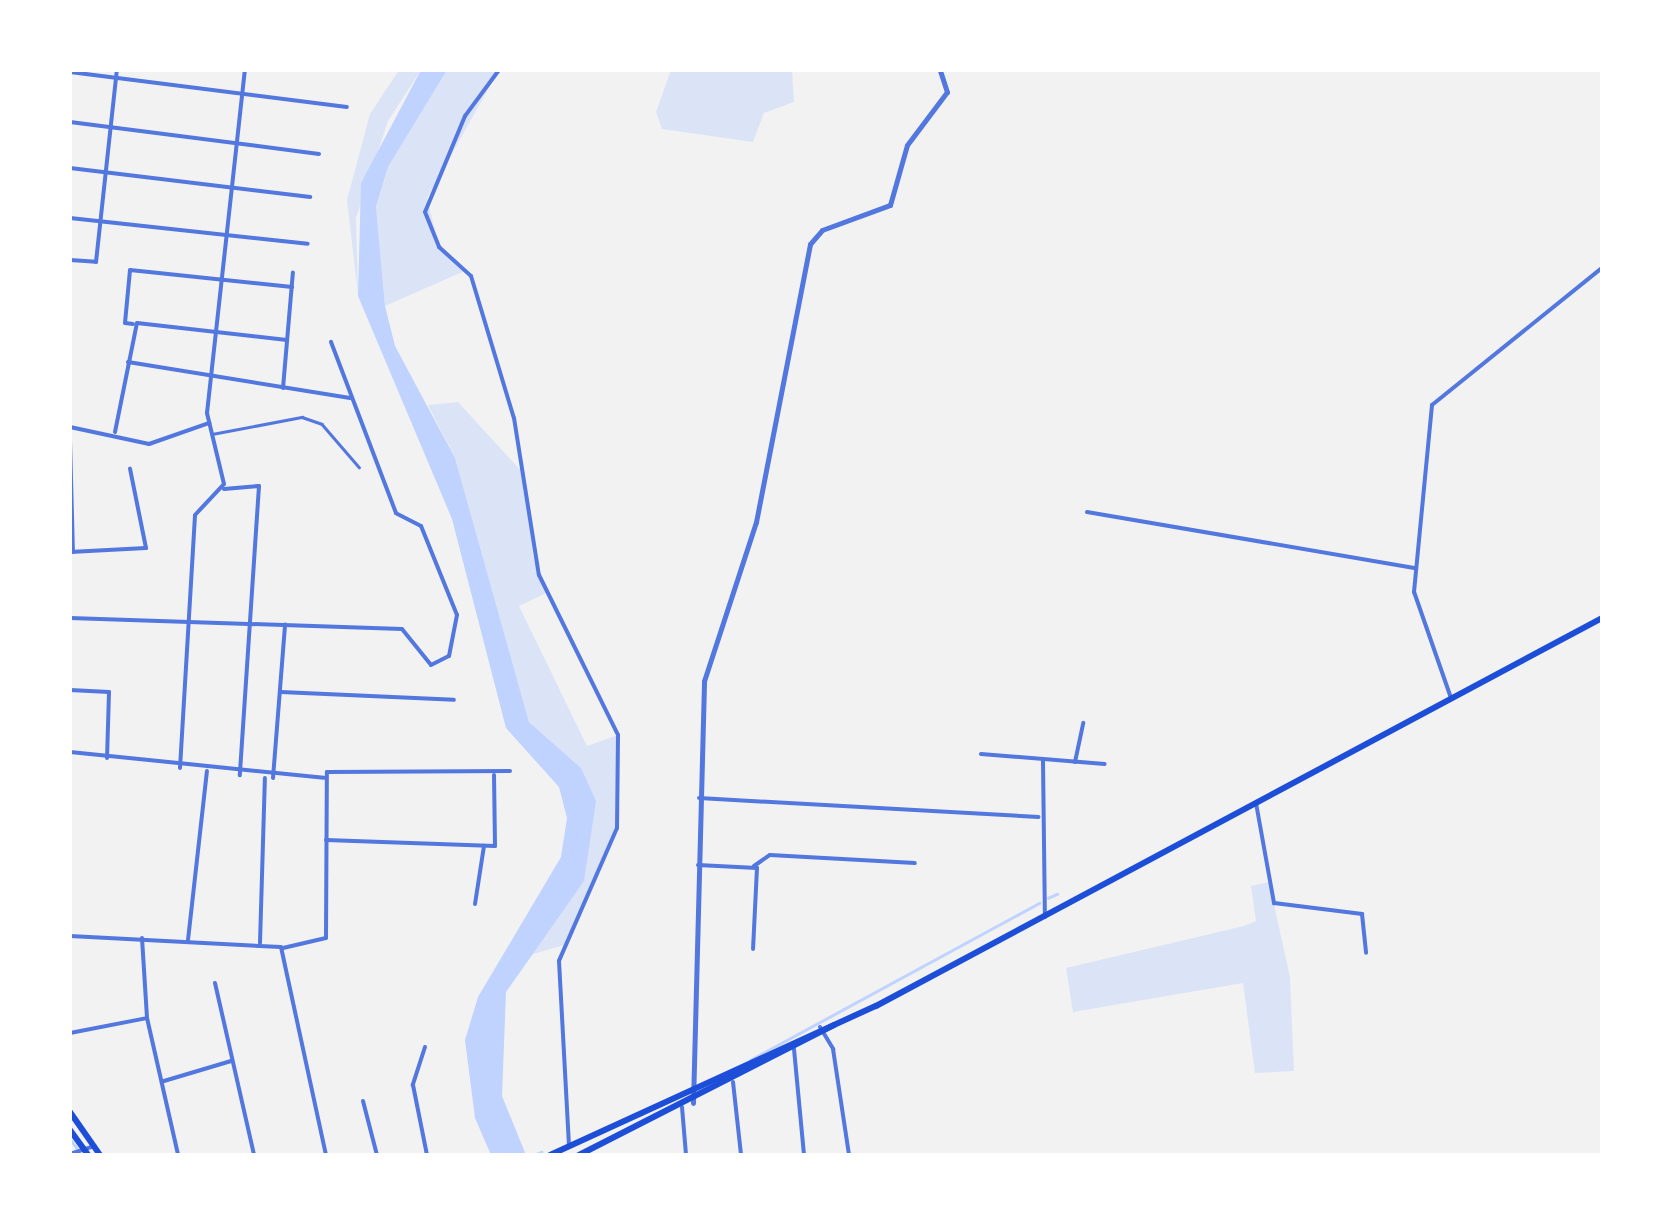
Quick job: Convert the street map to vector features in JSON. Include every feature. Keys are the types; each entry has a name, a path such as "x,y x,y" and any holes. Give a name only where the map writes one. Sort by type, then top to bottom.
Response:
{"main road":[{"path":"550,1155 820,1027 834,1024 1600,622"},
{"path":"579,1155 826,1036 834,1024"},
{"path":"70,1112 100,1155"},
{"path":"70,1130 87,1153"}],"street":[{"path":"223,489 210,434 210,377 245,70"},
{"path":"500,70 465,116 426,212 439,247 471,276 514,418 539,575 618,735 616,828 559,962 569,1147"},
{"path":"693,1103 704,681 756,522 810,244 822,230 890,205 906,145 947,92 940,70"},
{"path":"70,72 117,72 347,107"},
{"path":"70,260 96,262 117,72"},
{"path":"70,122 112,124 320,154"},
{"path":"70,168 310,197"},
{"path":"70,218 308,244"},
{"path":"1451,698 1418,608 1414,568 1432,405 1602,268"},
{"path":"287,340 124,322 130,270 292,288"},
{"path":"283,388 293,272"},
{"path":"114,432 135,324"},
{"path":"70,618 405,630 433,665 456,646 457,614 421,526 396,513 331,342"},
{"path":"128,362 350,398"},
{"path":"210,434 302,417 322,424 359,466"},
{"path":"70,427 114,432 149,444 209,423"},
{"path":"70,440 71,552 146,548 130,468"},
{"path":"180,768 195,516 223,489 260,486 240,775"},
{"path":"1087,512 1414,568"},
{"path":"273,778 285,624"},
{"path":"70,690 108,691 107,758"},
{"path":"281,692 454,700"},
{"path":"1075,762 1082,722"},
{"path":"70,752 265,778 324,778 346,768 510,771"},
{"path":"981,754 1105,764"},
{"path":"1042,760 1038,817 1044,917"},
{"path":"188,940 207,771"},
{"path":"326,840 495,846 494,772"},
{"path":"260,944 265,778"},
{"path":"70,936 283,948 324,943 324,778"},
{"path":"700,798 1038,817"},
{"path":"1256,803 1274,903 1362,914 1366,953"},
{"path":"475,904 484,846"},
{"path":"698,866 754,866 770,856 915,863"},
{"path":"753,949 754,866"},
{"path":"142,938 146,1018 178,1155"},
{"path":"283,948 326,1155"},
{"path":"214,983 254,1155"},
{"path":"70,1034 146,1018"},
{"path":"820,1027 826,1036 849,1155"},
{"path":"425,1047 414,1085 427,1155"},
{"path":"794,1049 804,1155"},
{"path":"162,1081 231,1061"},
{"path":"733,1082 741,1155"},
{"path":"363,1101 378,1155"},
{"path":"682,1107 686,1155"},
{"path":"70,1154 87,1153 95,1146"}],"shaded area":[{"path":"399,70 421,70 388,121 356,218 358,295 347,200 370,114"},
{"path":"447,70 499,70 427,198 439,247 467,270 385,306 376,208 388,167"},
{"path":"671,70 792,70 794,102 764,113 753,142 662,129 656,112"},
{"path":"458,402 525,475 533,556 548,592 519,606 587,746 618,735 617,828 564,945 530,955 584,881 581,768 529,722 455,458 428,405"},
{"path":"1269,882 1290,977 1294,1071 1255,1073 1243,983 1073,1012 1066,968 1256,921 1251,886"}],"water":[{"path":"421,70 447,70 388,167 376,207 385,306 395,346 455,458 529,722 581,768 596,801 584,881 506,992 502,1096 526,1155 491,1155 475,1118 465,1040 478,997 561,857 567,818 559,787 506,728 452,519 358,296 361,183"}],"waterway":[{"path":"1048,898 1057,894"},
{"path":"750,1060 1039,903"},
{"path":"70,1139 77,1148"},
{"path":"534,1155 541,1152"}]}
